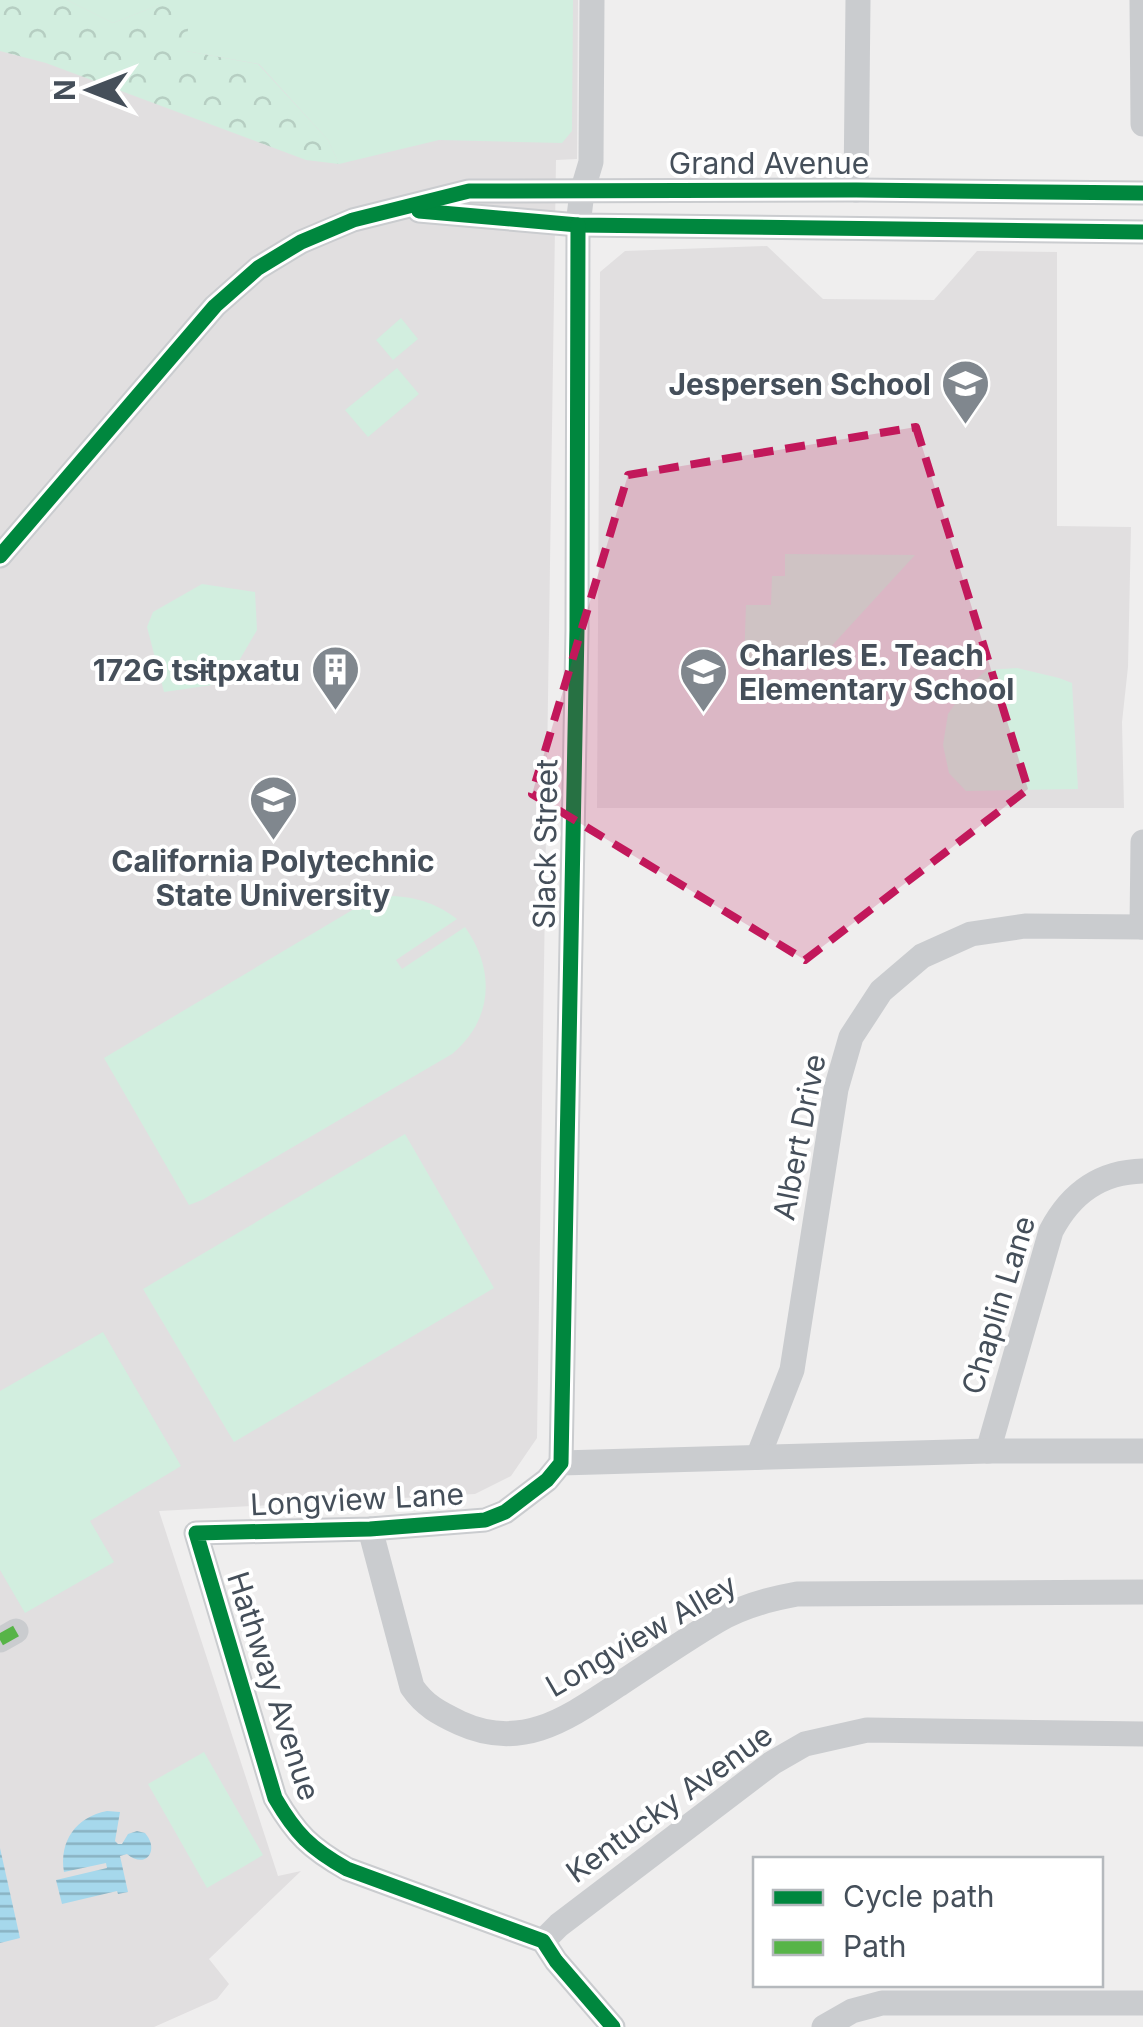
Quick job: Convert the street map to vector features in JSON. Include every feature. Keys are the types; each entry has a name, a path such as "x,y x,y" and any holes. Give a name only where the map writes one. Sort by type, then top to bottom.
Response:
{"street":[{"name":"Slack Street","path":"561,1464 576,630 578,225 591,162 592,0"},
{"path":"856,190 858,0"},
{"path":"1142,0 1143,124"},
{"name":"Grand Avenue","path":"0,556 215,306 258,268 301,242 353,220 469,191 1143,194"},
{"name":"Grand Avenue","path":"398,210 578,225 1143,232"},
{"path":"1143,842 1143,927"},
{"name":"Albert Drive","path":"758,1457 792,1370 836,1089 852,1036 881,991 922,956 972,934 1025,926 1143,927"},
{"name":"Chaplin Lane","path":"988,1451 1051,1230 1060,1213 1089,1185 1127,1171 1143,1171"},
{"path":"561,1464 988,1451 1143,1451"},
{"name":"Longview Lane","path":"196,1533 370,1529 485,1520 504,1512 547,1480 561,1464"},
{"name":"Longview Alley","path":"370,1529 412,1687 434,1711 494,1734 512,1734 564,1720 720,1619 770,1599 797,1594 1143,1592"},
{"name":"Hathway Avenue","path":"196,1533 275,1798 292,1827 323,1856 346,1869 543,1941"},
{"name":"Kentucky Avenue","path":"543,1941 772,1763 805,1744 867,1730 1143,1734"},
{"path":"543,1941 613,2027"},
{"path":"824,2027 852,2010 882,2003 1143,2004"}],"highlighted area":[{"path":"916,427 1028,789 805,960 532,794 628,475"}],"shaded area":[{"name":"California Polytechnic State University","path":"0,0 578,0 577,159 556,160 537,1438 511,1476 475,1494 159,1511 278,1876 301,1871 209,1959 229,1984 217,1999 154,2027 0,2027"},
{"path":"767,246 823,299 934,300 977,251 1057,252 1057,526 1131,527 1128,667 1122,722 1124,808 597,808 600,272 625,251"}],"green space":[{"path":"0,0 67,0 113,23 159,5 190,7 186,51 258,64 328,140 339,164 306,160 46,63 0,51"},
{"path":"67,0 573,0 572,131 562,143 439,140 339,164 328,140 259,64 186,51 159,5 113,23"},
{"path":"401,318 418,339 393,360 376,340"},
{"path":"397,368 419,394 368,437 345,410"},
{"path":"785,554 915,555 815,664 744,663 746,605 771,605 772,576 785,576"},
{"path":"202,584 255,592 257,630 226,683 164,692 147,627 153,612"},
{"path":"1017,668 1072,683 1078,789 966,791 949,773 943,745 948,714 966,688 987,670"},
{"path":"394,896 428,903 457,919 396,960 402,969 465,927 482,960 485,976 486,993 476,1025 452,1054 189,1205 104,1058 359,906"},
{"path":"405,1134 494,1288 234,1442 143,1289"},
{"path":"103,1332 181,1466 90,1521 114,1562 25,1613 0,1570 0,1391"},
{"path":"204,1752 263,1855 207,1888 148,1784"}],"water":[{"path":"107,1811 120,1812 115,1841 122,1844 128,1834 145,1833 151,1846 149,1856 140,1860 127,1854 120,1856 128,1892 62,1904 56,1880 107,1868 106,1863 64,1872 63,1861 67,1841 78,1825"},
{"path":"0,1848 20,1938 0,1943"}],"marked path":[{"path":"0,1640 16,1631"}],"cycle path":[{"path":"0,556 215,306 258,268 301,242 353,220 469,191 1143,193"},
{"path":"419,211 578,225 1143,232"},
{"path":"578,225 577,630 561,1463 547,1480 505,1512 485,1520 370,1529 196,1533 275,1798 297,1831 313,1847 347,1869 543,1941 613,2027"}],"place":[{"name":"Jespersen School","path":"966,426"},
{"name":"172G tsɨtpxatu","path":"335,712"},
{"name":"Charles E. Teach Elementary School","path":"704,714"},
{"name":"California Polytechnic State University","path":"273,842"}]}
